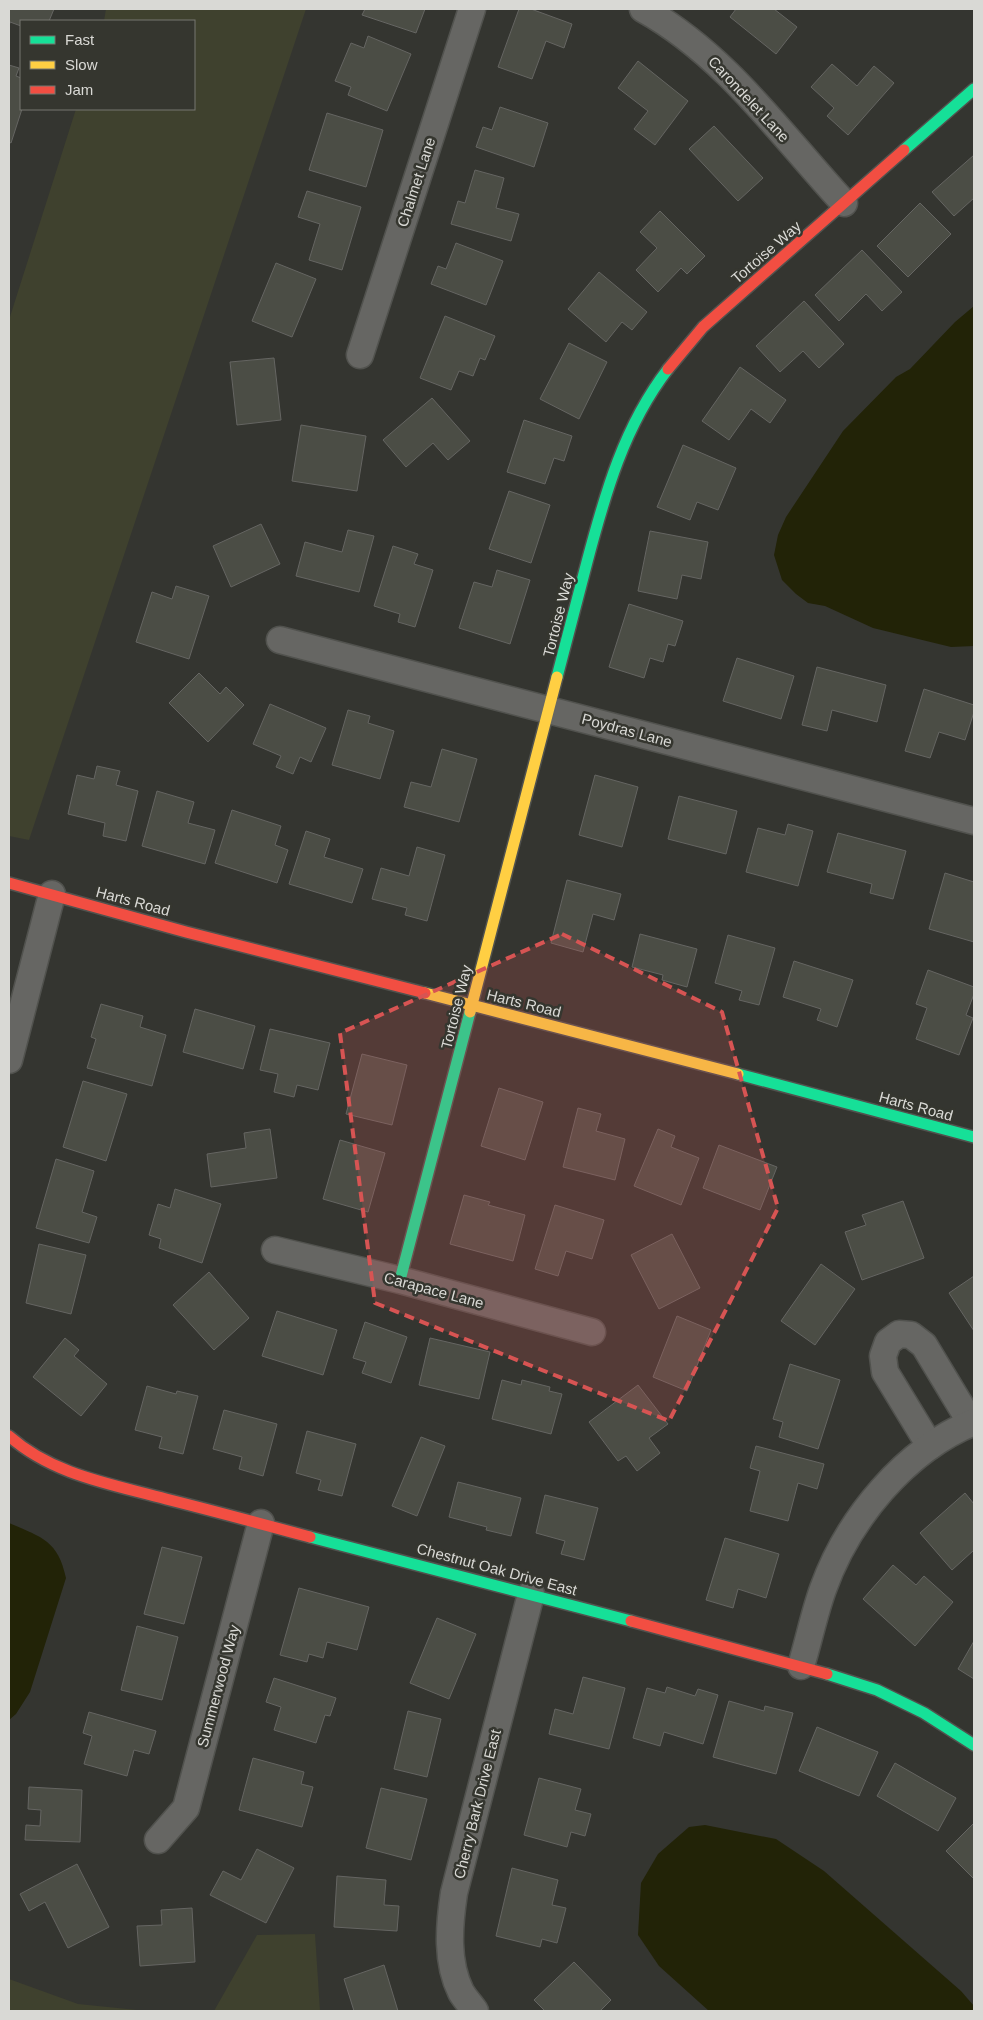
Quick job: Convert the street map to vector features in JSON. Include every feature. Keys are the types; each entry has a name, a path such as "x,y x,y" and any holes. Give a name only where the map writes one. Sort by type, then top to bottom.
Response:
{"street":[{"name":"Chalmet Lane","path":"360,355 472,9"},
{"name":"Carondelet Lane","path":"643,9 658,17 705,52 740,84 844,203"},
{"name":"Tortoise Way","path":"400,1280 604,498 623,448 644,405 669,368 703,327 974,90"},
{"name":"Poydras Lane","path":"280,640 974,821"},
{"name":"Harts Road","path":"9,883 186,932 974,1137"},
{"path":"9,1060 52,894"},
{"name":"Carapace Lane","path":"275,1250 400,1280 592,1332"},
{"path":"801,1666 823,1589 840,1550 863,1513 894,1476 930,1446 973,1422 924,1345 911,1335 899,1334 888,1342 882,1356 885,1372 930,1446"},
{"name":"Chestnut Oak Drive East","path":"9,1436 26,1452 53,1467 78,1476 801,1666 877,1690 924,1713 974,1745"},
{"name":"Summerwood Way","path":"158,1840 186,1808 261,1523"},
{"name":"Cherry Bark Drive East","path":"475,2011 461,1992 452,1963 449,1930 454,1893 531,1594"}],"highlighted area":[{"path":"562,934 722,1012 778,1208 669,1421 375,1303 340,1033"}],"shaded area":[{"path":"106,9 306,9 29,840 9,836 9,320 76,110 195,110 195,20 104,20"},
{"path":"974,306 974,646 951,647 873,628 825,606 808,603 782,580 774,555 778,535 786,517 843,431 896,377 910,369 955,322"},
{"path":"9,1523 39,1537 53,1548 63,1565 66,1578 30,1692 16,1714 9,1720"},
{"path":"705,1825 776,1839 824,1871 961,1991 974,2006 974,2011 709,2011 659,1966 638,1935 641,1883 658,1854 689,1827"},
{"path":"315,1934 320,2011 214,2011 257,1935"},
{"path":"9,1979 78,2004 147,2011 9,2011"}],"building":[{"path":"9,9 54,9 49,20 20,20 20,26 10,22 9,27"},
{"path":"365,9 425,9 416,33 362,15"},
{"path":"519,9 531,9 572,24 564,48 546,41 532,79 498,67"},
{"path":"736,9 774,9 797,27 776,54 730,17"},
{"path":"368,36 411,54 387,111 348,95 351,87 335,81 351,43 364,48"},
{"path":"638,61 688,101 655,145 634,129 648,111 618,88"},
{"path":"832,64 857,86 874,66 894,83 848,135 827,116 834,108 811,87"},
{"path":"9,65 19,68 16,76 20,78 20,110 22,110 11,143 9,142"},
{"path":"500,107 548,123 534,167 476,147 483,127 492,130"},
{"path":"327,113 383,130 366,187 309,170"},
{"path":"714,126 763,178 738,201 689,149"},
{"path":"974,155 974,198 954,216 932,192"},
{"path":"475,170 504,178 496,208 519,214 511,241 451,224 458,201 465,203"},
{"path":"307,191 361,207 342,270 309,260 320,224 298,217"},
{"path":"920,203 951,234 908,277 877,246"},
{"path":"660,211 705,256 687,274 681,268 658,292 636,270 657,248 640,232"},
{"path":"456,243 503,261 486,305 431,284 438,266 446,269"},
{"path":"862,250 902,292 882,311 866,294 839,321 815,295"},
{"path":"276,263 316,279 292,337 252,321"},
{"path":"599,272 647,312 632,330 622,322 606,342 568,309"},
{"path":"804,301 844,344 819,368 803,351 780,372 756,346"},
{"path":"445,316 495,336 485,360 480,358 473,376 459,371 451,390 420,378"},
{"path":"569,343 607,362 579,419 540,399"},
{"path":"274,358 281,420 237,425 230,362"},
{"path":"740,367 786,400 770,423 751,409 729,440 702,421"},
{"path":"432,398 470,441 448,460 433,443 406,467 383,440"},
{"path":"524,420 572,436 564,461 554,458 545,484 507,472"},
{"path":"301,425 366,436 357,491 292,481"},
{"path":"683,445 736,468 718,510 697,502 690,520 657,507"},
{"path":"509,491 550,505 531,563 489,549"},
{"path":"261,524 280,564 231,587 213,546"},
{"path":"348,530 374,536 359,592 296,576 305,542 342,552"},
{"path":"650,531 708,542 701,579 682,575 677,599 638,591"},
{"path":"393,546 418,554 414,564 433,570 415,627 398,622 400,614 374,606"},
{"path":"497,570 530,580 510,644 459,628 474,582 492,587"},
{"path":"176,586 209,596 189,659 136,642 152,592 172,599"},
{"path":"629,604 683,621 675,646 668,644 663,662 650,658 644,678 609,667"},
{"path":"737,658 794,676 781,719 723,701"},
{"path":"817,667 886,685 877,722 832,710 827,731 802,725"},
{"path":"199,673 220,694 226,687 244,705 208,742 169,703"},
{"path":"924,689 974,705 974,712 965,740 939,732 930,758 905,751"},
{"path":"270,704 326,728 311,762 300,757 293,774 276,767 281,756 253,744"},
{"path":"348,710 370,716 368,723 394,731 380,779 332,765"},
{"path":"442,749 477,759 459,822 404,807 411,782 431,787"},
{"path":"97,766 120,771 116,785 138,791 126,841 103,836 105,823 68,814 77,775 94,779"},
{"path":"595,775 638,787 622,847 579,835"},
{"path":"157,791 194,802 188,823 215,830 205,864 142,846"},
{"path":"679,796 737,811 726,854 668,839"},
{"path":"232,810 281,826 275,845 288,850 277,883 215,863"},
{"path":"788,824 813,831 798,886 746,872 758,828 785,835"},
{"path":"306,831 330,839 324,857 363,869 352,903 289,884"},
{"path":"838,833 906,851 893,899 870,893 872,884 827,872"},
{"path":"417,847 445,855 427,921 405,915 407,908 372,899 381,868 409,876"},
{"path":"945,873 974,882 974,942 929,929"},
{"path":"567,880 621,894 614,920 593,914 583,952 551,943"},
{"path":"640,934 697,949 687,987 662,980 663,975 632,967"},
{"path":"728,935 775,948 759,1005 739,1000 742,991 715,983"},
{"path":"794,961 853,980 837,1027 817,1020 821,1009 783,997"},
{"path":"928,970 974,987 974,994 966,1015 973,1018 959,1055 916,1039 927,1008 916,1004"},
{"path":"101,1004 143,1016 140,1027 166,1035 152,1086 87,1068 96,1039 91,1037"},
{"path":"195,1009 255,1026 243,1069 183,1052"},
{"path":"270,1029 330,1043 318,1090 297,1085 294,1097 274,1092 278,1074 260,1070"},
{"path":"362,1054 407,1065 392,1125 346,1114"},
{"path":"83,1081 127,1094 106,1161 63,1147"},
{"path":"499,1088 543,1102 525,1160 481,1146"},
{"path":"578,1108 601,1114 596,1131 625,1139 615,1180 563,1167"},
{"path":"270,1129 277,1178 211,1187 207,1154 246,1148 244,1133"},
{"path":"658,1129 675,1136 671,1147 699,1158 681,1205 634,1186"},
{"path":"340,1140 385,1153 368,1212 323,1199"},
{"path":"719,1145 777,1167 760,1210 703,1188"},
{"path":"56,1159 94,1171 82,1212 97,1217 89,1243 36,1228"},
{"path":"175,1189 221,1204 202,1263 159,1248 161,1239 149,1235 158,1204 170,1208"},
{"path":"464,1195 490,1202 488,1205 525,1215 513,1261 450,1244"},
{"path":"903,1201 924,1258 862,1280 845,1232 866,1225 862,1215"},
{"path":"555,1205 604,1220 592,1259 566,1251 558,1276 535,1269"},
{"path":"672,1234 700,1288 659,1309 631,1255"},
{"path":"39,1244 86,1255 71,1314 26,1303"},
{"path":"821,1264 855,1289 815,1345 781,1321"},
{"path":"209,1272 249,1318 214,1350 173,1305"},
{"path":"974,1276 974,1331 949,1293"},
{"path":"277,1311 337,1330 323,1375 262,1356"},
{"path":"677,1316 711,1330 687,1391 653,1377"},
{"path":"365,1322 407,1337 391,1383 362,1373 366,1362 353,1358"},
{"path":"65,1338 79,1350 74,1356 107,1384 81,1416 33,1377"},
{"path":"430,1338 490,1352 479,1399 419,1385"},
{"path":"790,1364 840,1380 818,1449 779,1437 783,1422 773,1419"},
{"path":"502,1380 521,1385 522,1380 550,1387 549,1391 562,1394 551,1434 492,1419"},
{"path":"638,1385 668,1424 649,1438 660,1453 637,1471 626,1456 618,1461 589,1422"},
{"path":"147,1386 176,1394 177,1391 198,1396 183,1454 159,1448 162,1437 135,1430"},
{"path":"224,1410 277,1424 263,1476 239,1469 242,1457 213,1449"},
{"path":"307,1431 356,1444 342,1496 318,1490 321,1480 296,1473"},
{"path":"421,1437 445,1446 417,1516 392,1506"},
{"path":"756,1446 824,1464 817,1489 798,1483 788,1521 750,1511 760,1471 750,1468"},
{"path":"458,1482 521,1498 511,1536 486,1530 487,1527 449,1517"},
{"path":"965,1493 974,1504 974,1550 952,1570 920,1533"},
{"path":"545,1495 598,1508 584,1560 561,1554 565,1541 536,1533"},
{"path":"725,1538 779,1554 766,1598 738,1589 733,1608 706,1600"},
{"path":"162,1547 202,1557 184,1624 144,1614"},
{"path":"893,1565 916,1585 924,1576 953,1602 915,1646 863,1599"},
{"path":"299,1588 369,1607 357,1650 327,1642 323,1658 309,1654 307,1662 280,1655"},
{"path":"437,1618 476,1634 449,1699 410,1683"},
{"path":"137,1626 178,1637 162,1700 121,1690"},
{"path":"974,1641 974,1679 958,1669"},
{"path":"583,1677 625,1688 609,1749 549,1734 555,1709 573,1714"},
{"path":"274,1678 336,1698 330,1716 325,1715 316,1743 274,1730 281,1707 266,1702"},
{"path":"667,1687 695,1696 698,1689 718,1695 703,1744 664,1732 660,1746 633,1738 647,1688 665,1693"},
{"path":"729,1701 764,1711 765,1706 793,1713 776,1774 713,1757"},
{"path":"408,1711 441,1719 427,1777 394,1769"},
{"path":"89,1712 156,1731 149,1754 134,1750 127,1776 84,1764 92,1736 83,1733"},
{"path":"817,1727 878,1752 859,1796 799,1771"},
{"path":"253,1758 304,1772 301,1784 313,1787 302,1827 239,1810"},
{"path":"895,1763 956,1798 938,1831 877,1796"},
{"path":"539,1778 581,1789 575,1810 591,1814 585,1836 571,1832 567,1847 524,1835"},
{"path":"29,1787 82,1790 80,1842 25,1840 26,1825 40,1826 41,1810 28,1809"},
{"path":"381,1788 427,1799 411,1860 366,1848"},
{"path":"974,1823 974,1879 946,1851"},
{"path":"257,1849 294,1868 266,1923 210,1895 223,1871 241,1880"},
{"path":"77,1864 109,1927 68,1948 45,1902 29,1911 20,1894"},
{"path":"512,1868 558,1880 552,1905 566,1908 557,1943 542,1939 540,1947 496,1936"},
{"path":"337,1876 386,1880 384,1905 399,1906 397,1931 334,1927"},
{"path":"192,1908 195,1962 140,1966 137,1926 162,1925 161,1910"},
{"path":"574,1962 611,2000 600,2011 545,2011 534,2000"},
{"path":"384,1965 398,2011 354,2011 344,1979"}],"traffic: fast":[{"path":"904,150 974,89"},
{"path":"557,677 594,537 618,461 639,414 668,369"},
{"path":"400,1280 470,1012"},
{"path":"738,1074 974,1137"},
{"path":"310,1537 631,1621"},
{"path":"827,1674 877,1690 924,1713 974,1745"}],"traffic: slow":[{"path":"470,1012 557,677"},
{"path":"425,993 738,1074"}],"traffic: jam":[{"path":"668,369 703,327 904,150"},
{"path":"9,883 186,932 425,993"},
{"path":"9,1436 44,1460 83,1477 310,1537"},
{"path":"631,1621 827,1674"}]}
